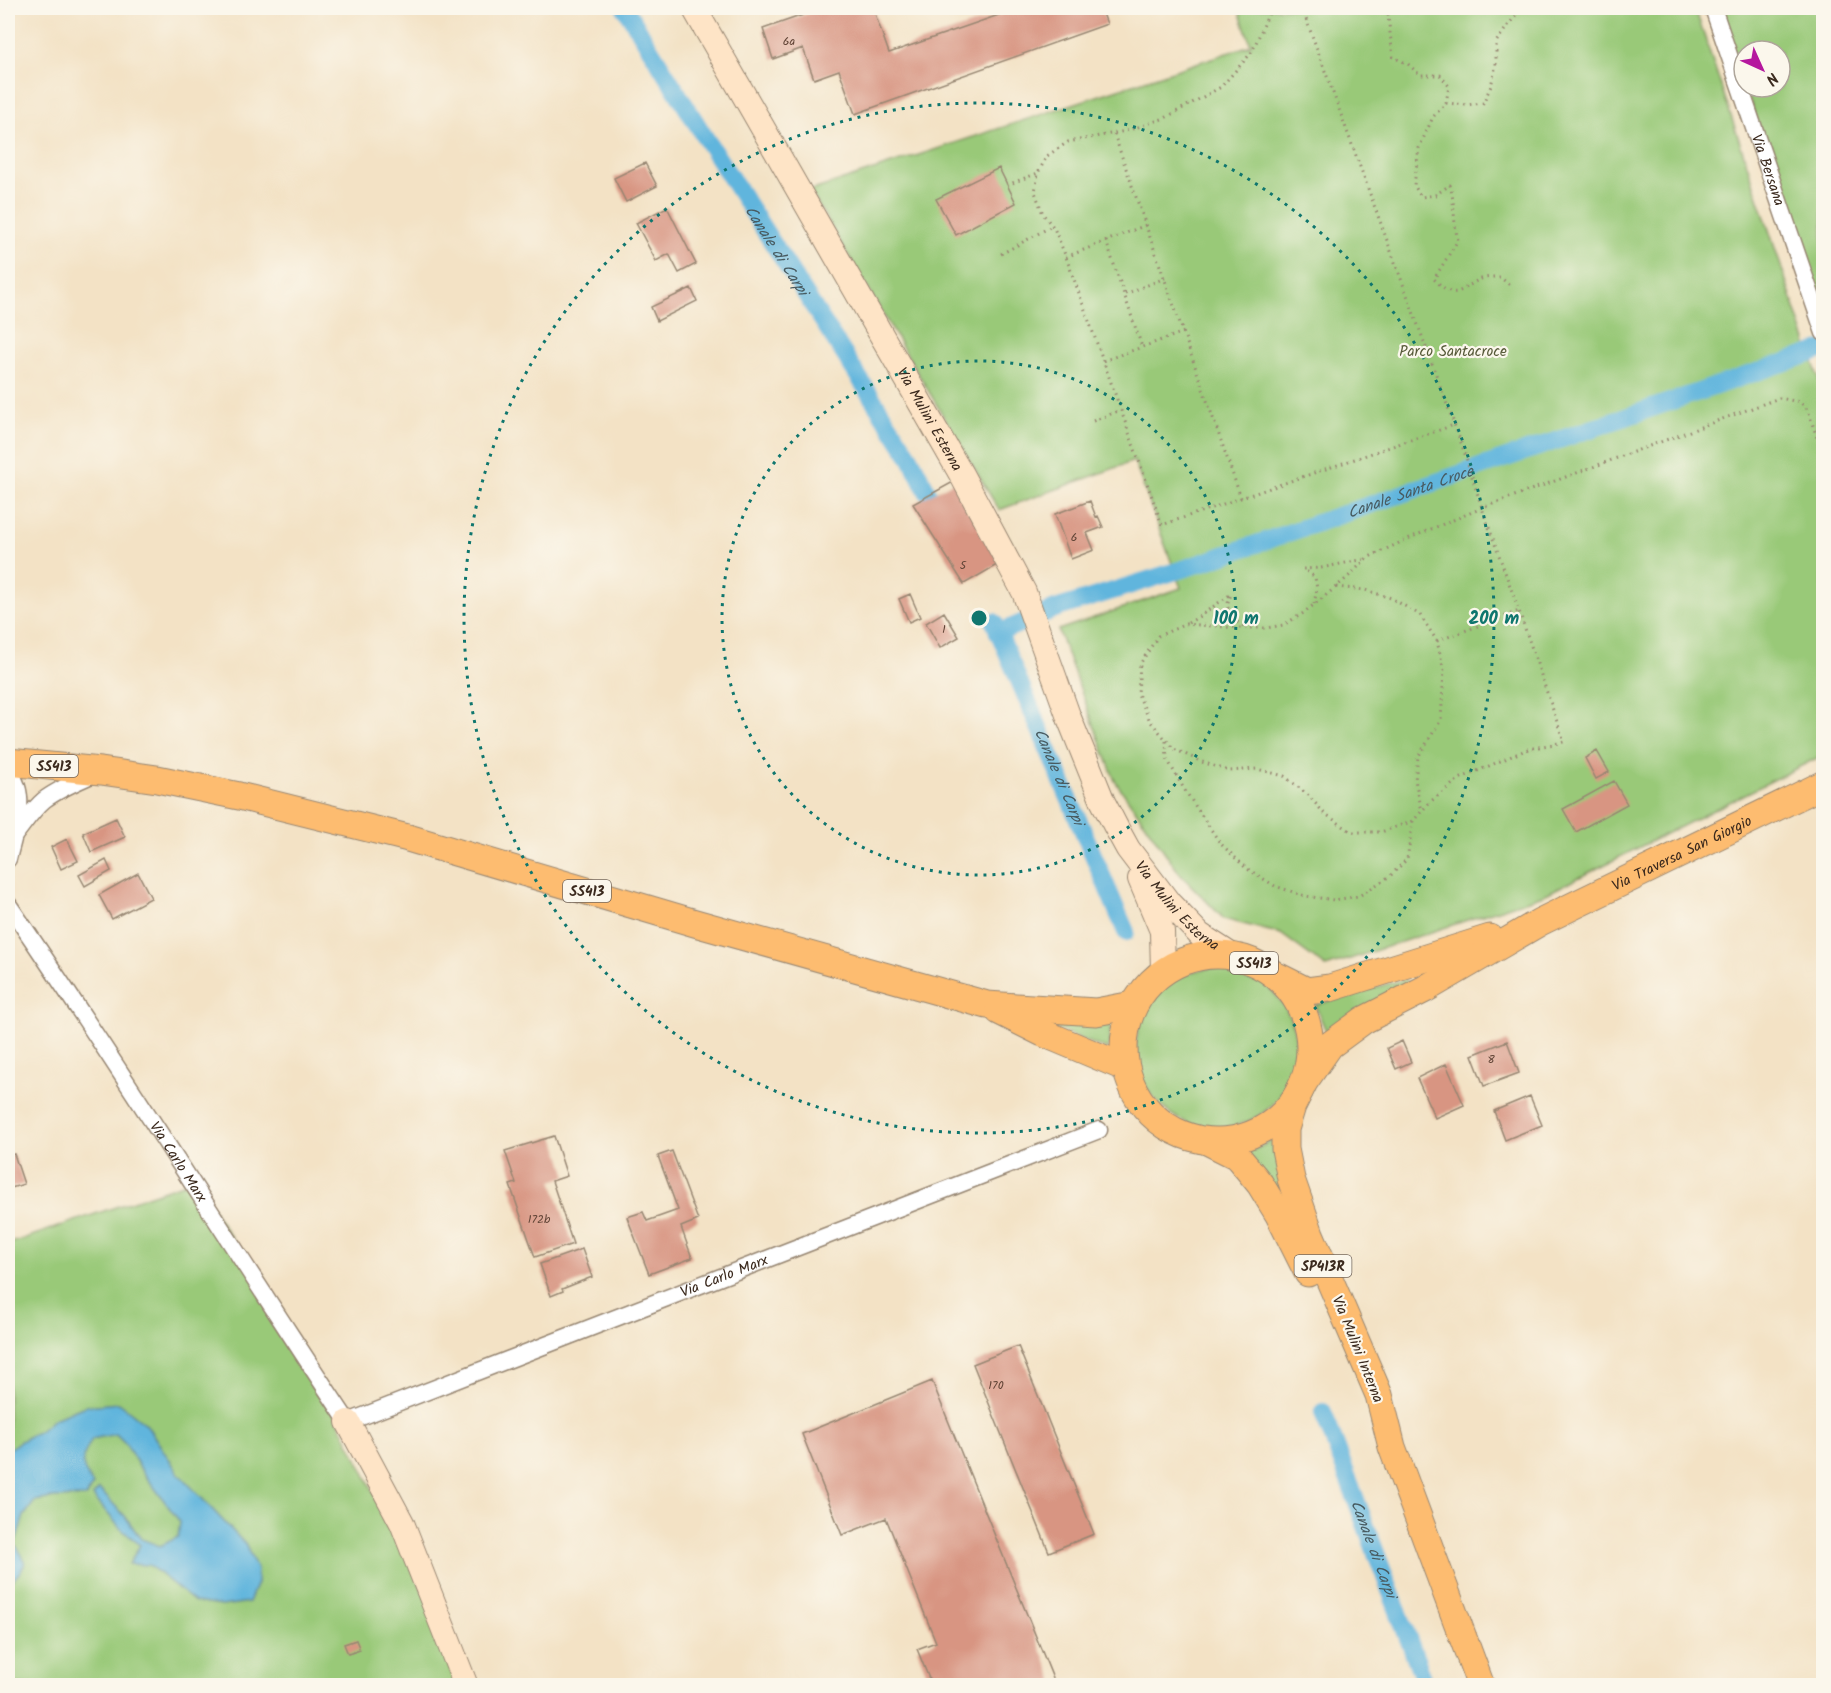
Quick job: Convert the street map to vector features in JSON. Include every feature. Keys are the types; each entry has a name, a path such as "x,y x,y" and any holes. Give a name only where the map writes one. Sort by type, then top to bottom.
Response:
{"main road":[{"name":"Via Mulini Esterna","path":"694,8 961,474 1024,591 1069,718 1102,802 1128,849 1162,932 1163,972"},
{"name":"SS413","path":"8,762 157,779 239,796 408,838 695,923 987,1005 1043,1034 1124,1067"},
{"name":"Via Traversa San Giorgio","path":"1304,1082 1330,1045 1364,1020 1425,989 1540,922 1824,784"},
{"name":"Via Mulini Esterna","path":"1128,849 1169,903 1200,935 1234,957"},
{"name":"Via Traversa San Giorgio","path":"1271,973 1307,991 1330,988 1540,922"},
{"name":"SS413","path":"1209,955 1234,957 1253,963 1271,973 1295,998 1308,1030 1310,1048 1308,1065 1304,1082 1292,1103 1276,1121 1255,1134 1232,1141 1207,1141 1179,1133 1154,1117 1137,1095 1124,1067 1123,1035 1133,1005 1146,987 1163,972 1185,960 1209,955"},
{"name":"SS413","path":"987,1005 1096,1012 1133,1005"},
{"name":"Via Mulini Interna","path":"1304,1082 1292,1106 1285,1129 1285,1149 1291,1179 1310,1234 1379,1395 1392,1447 1481,1686"},
{"name":"Via Mulini Interna","path":"1207,1141 1237,1156 1260,1184 1279,1215 1305,1266 1365,1404 1392,1447"},
{"name":"Via Carlo Marx","path":"348,1422 402,1523 466,1686"}],"street":[{"name":"Via Bersana","path":"1713,8 1823,329"},
{"path":"8,771 13,776 20,801 18,822 8,859"},
{"path":"13,837 30,814 44,801 70,784 101,771"},
{"name":"Via Carlo Marx","path":"8,904 348,1422 1099,1130"}],"path":[{"path":"1272,8 1252,52 1221,87 1166,118 1114,134 1068,142 1047,156 1038,173 1035,192 1043,214 1052,226 1066,256 1162,525 1454,424"},
{"path":"1246,628 1234,620 1227,606 1231,594 1200,616 1158,636 1140,664 1138,694 1150,721 1174,748 1202,762 1229,771 1257,769 1284,776 1307,794 1324,813 1352,832 1381,832 1413,821 1430,802 1459,779 1528,749 1564,742 1464,451 1302,8"},
{"path":"1387,8 1393,57 1408,64 1420,75 1440,75 1449,86 1446,103 1433,117 1419,148 1414,184 1421,197 1435,195 1450,185 1453,198 1458,240 1434,279 1445,290 1461,292 1482,279 1500,277 1512,287"},
{"path":"1446,103 1466,105 1483,103 1491,86 1496,65 1496,42 1521,8"},
{"path":"1114,134 1241,498"},
{"path":"1007,184 1038,173"},
{"path":"1066,256 1146,225"},
{"path":"1001,254 1052,226"},
{"path":"1106,241 1142,347"},
{"path":"1124,294 1165,279"},
{"path":"1103,361 1184,332"},
{"path":"1314,605 1317,589 1315,577 1303,569 1321,568 1367,558 1482,508 1779,398 1800,402 1808,410 1824,459"},
{"path":"1093,421 1121,410"},
{"path":"1186,624 1246,628 1283,625 1314,605 1367,558"},
{"path":"1336,587 1391,598 1420,615 1437,640 1444,672 1441,720 1418,757 1415,780 1422,811"},
{"path":"1437,640 1520,611"},
{"path":"1166,739 1167,759 1220,843 1246,868 1275,886 1305,896 1334,900 1359,896 1390,876 1407,859 1413,821"}],"green space":[{"name":"Parco Santacroce","path":"1238,8 1695,8 1823,392 1823,755 1546,894 1326,967 1281,934 1224,919 1180,874 1115,781 1058,630 1181,588 1134,461 999,510 810,191 1251,45"},
{"path":"1717,8 1823,8 1823,306 1749,99 1792,99 1792,39 1732,39 1732,51"},
{"path":"1216,968 1246,974 1272,992 1290,1018 1296,1048 1290,1078 1272,1104 1246,1122 1216,1128 1186,1122 1160,1104 1142,1078 1136,1048 1142,1018 1160,992 1186,974"},
{"path":"1405,979 1409,984 1326,1031 1315,1005"},
{"path":"1112,1020 1108,1050 1050,1026 1052,1021"},
{"path":"1274,1139 1287,1202 1243,1153"},
{"path":"194,1180 301,1346 470,1685 8,1685 8,1244"}],"water":[{"path":"119,1403 146,1424 179,1474 245,1544 257,1569 257,1583 249,1602 222,1606 195,1602 149,1565 129,1564 140,1545 120,1528 93,1496 99,1489 125,1516 141,1539 160,1546 178,1537 180,1522 142,1471 125,1443 116,1434 92,1439 85,1452 83,1467 93,1485 86,1497 35,1501 24,1516 15,1544 24,1559 24,1566 13,1580 8,1580 8,1450 41,1430 54,1419 85,1406"}],"building":[{"path":"823,8 873,8 889,53 1019,8 1101,8 1107,24 855,114 839,70 814,79 803,48 773,59 763,29"},
{"path":"645,163 657,186 626,202 614,178"},
{"path":"999,168 1016,203 956,235 936,199"},
{"path":"667,207 696,264 679,273 669,254 656,261 636,223"},
{"path":"691,288 697,301 657,321 651,307"},
{"path":"955,481 1002,562 964,584 913,504"},
{"path":"1090,501 1103,527 1087,533 1094,550 1071,559 1055,514"},
{"path":"910,594 920,617 909,622 899,599"},
{"path":"944,612 959,637 940,648 926,623"},
{"path":"1597,751 1609,772 1596,779 1585,758"},
{"path":"1614,781 1627,804 1576,832 1563,809"},
{"path":"116,818 125,837 91,852 83,833"},
{"path":"67,839 78,861 61,869 51,847"},
{"path":"106,860 111,871 85,886 79,875"},
{"path":"138,873 151,898 112,919 99,895"},
{"path":"1402,1041 1411,1062 1396,1069 1387,1048"},
{"path":"1507,1041 1519,1073 1484,1086 1472,1055"},
{"path":"1446,1064 1464,1105 1435,1118 1417,1078"},
{"path":"1530,1096 1542,1125 1505,1140 1494,1111"},
{"path":"554,1136 567,1176 552,1181 573,1244 535,1257 510,1185 516,1183 505,1151"},
{"path":"672,1151 698,1220 681,1227 692,1258 649,1274 627,1217 643,1212 647,1221 678,1210 658,1156"},
{"path":"14,1154 24,1184 8,1189 8,1156"},
{"path":"582,1249 592,1277 551,1296 540,1264"},
{"path":"1018,1346 1094,1534 1049,1552 973,1364"},
{"path":"932,1381 1054,1681 1044,1686 932,1686 917,1649 936,1642 886,1518 842,1535 802,1434"},
{"path":"356,1640 360,1650 348,1654 344,1644"}],"waterway":[{"name":"Canale di Carpi","path":"625,8 711,147 910,457 928,493"},
{"name":"Canale Santa Croce","path":"998,633 1055,609 1186,568 1824,349"},
{"name":"Canale di Carpi","path":"994,622 1126,932"},
{"name":"Canale di Carpi","path":"1323,1412 1426,1686"}]}
